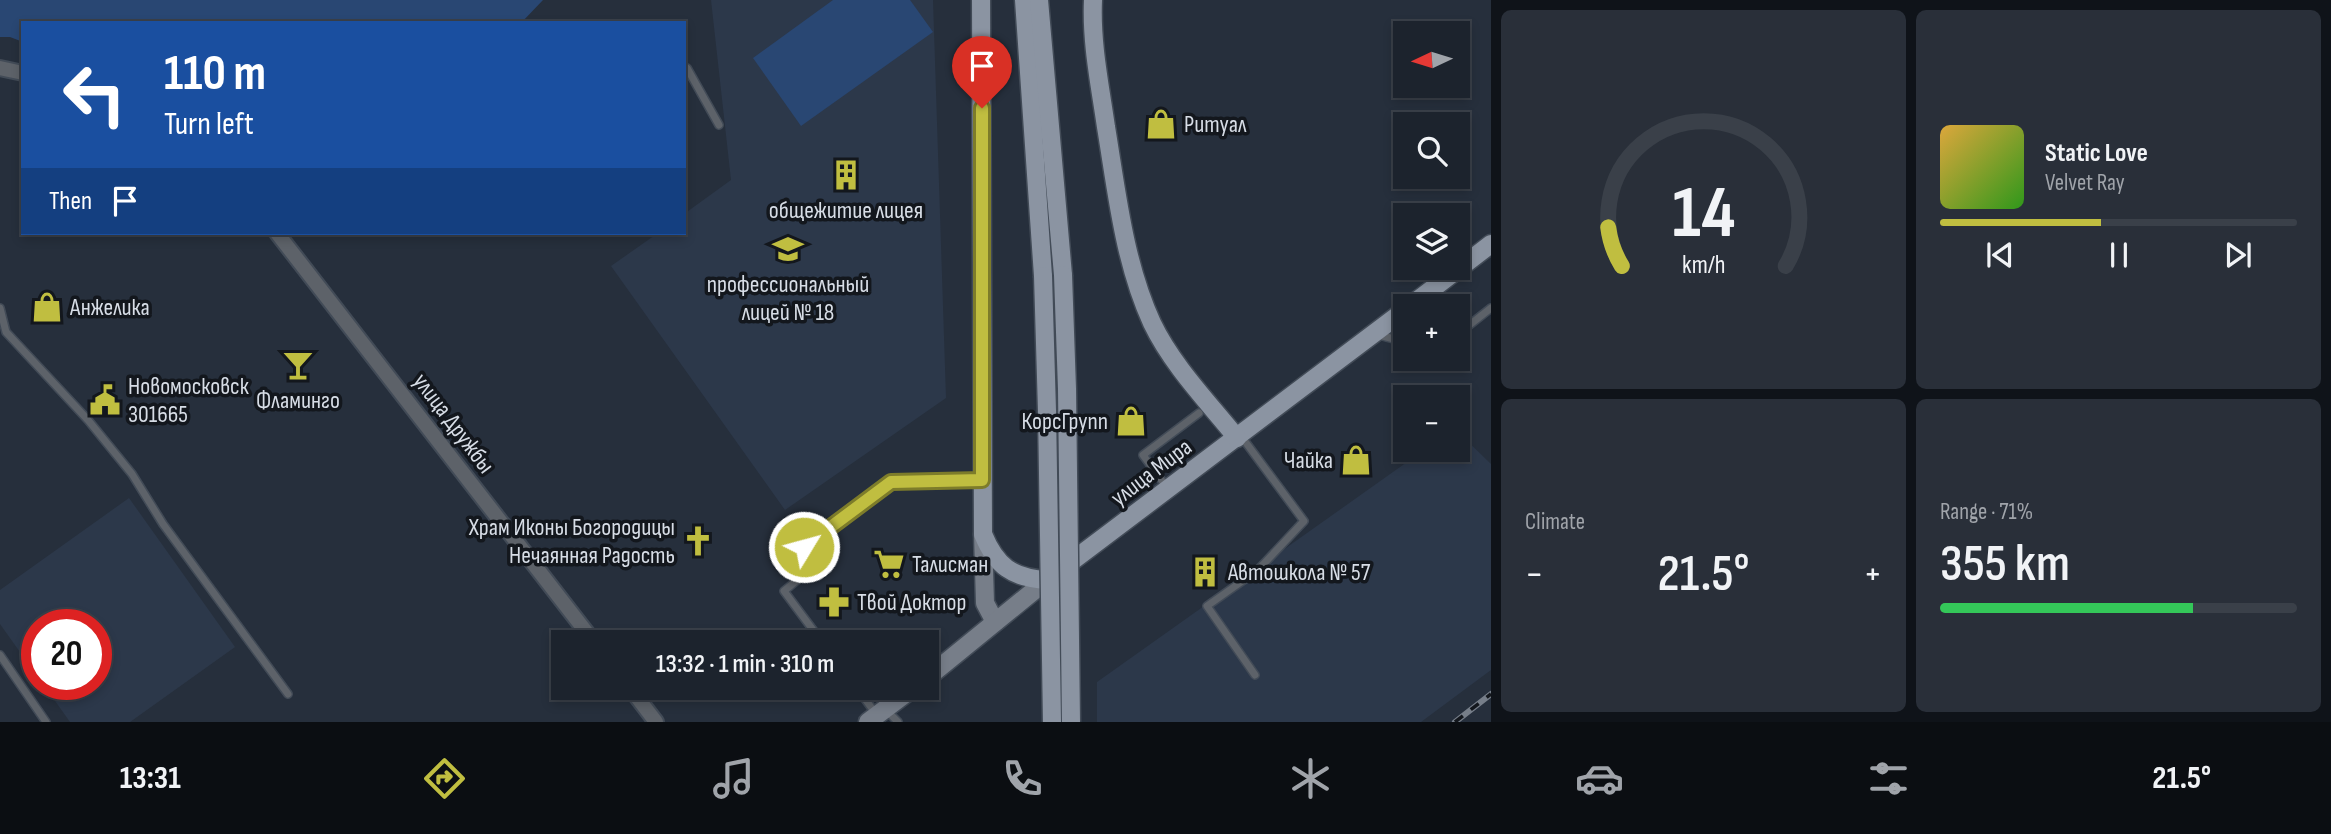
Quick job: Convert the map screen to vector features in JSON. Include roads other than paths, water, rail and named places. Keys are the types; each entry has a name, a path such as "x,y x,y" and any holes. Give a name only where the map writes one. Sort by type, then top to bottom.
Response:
{"main road":[{"path":"981,0 983,534 985,603 995,622"},
{"path":"1024,0 1043,276 1052,722"},
{"path":"1039,0 1063,275 1071,722"},
{"path":"1093,0 1093,41 1114,177 1130,262 1137,283 1152,323 1163,343 1239,437"},
{"path":"1426,294 1491,244"},
{"name":"улица Мира","path":"939,668 1047,580 1393,320"},
{"path":"983,534 992,553 1005,568 1017,574 1047,580"},
{"path":"885,718 902,700"}],"street":[{"path":"0,68 21,73"},
{"name":"улица Дружбы","path":"279,235 585,630"},
{"path":"639,700 656,722"}],"lane":[{"path":"686,68 719,125"},
{"path":"0,308 6,332 88,420 132,474 163,524 288,694"},
{"path":"1470,325 1491,308"},
{"path":"1375,334 1393,339"},
{"path":"1168,489 1143,455 1199,413"},
{"path":"1239,437 1304,521 1258,570 1207,606 1255,675"},
{"path":"813,630 784,591 817,565 804,547 891,482 982,480"},
{"path":"0,655 46,722"},
{"path":"869,700 885,718"}],"railway":[{"path":"1455,722 1491,694"}],"place":[{"name":"Ритуал","path":"1161,124"},
{"name":"общежитие лицея","path":"846,175"},
{"name":"профессиональный лицей № 18","path":"788,249"},
{"name":"Анжелика","path":"47,307"},
{"name":"Фламинго","path":"298,365"},
{"name":"Новомосковск 301665","path":"105,400"},
{"name":"КорсГрупп","path":"1131,421"},
{"name":"Чайка","path":"1356,460"},
{"name":"Храм Иконы Богородицы Нечаянная Радость","path":"698,541"},
{"name":"Талисман","path":"889,564"},
{"name":"Автошкола № 57","path":"1205,572"},
{"name":"Твой Доктор","path":"834,602"}]}
